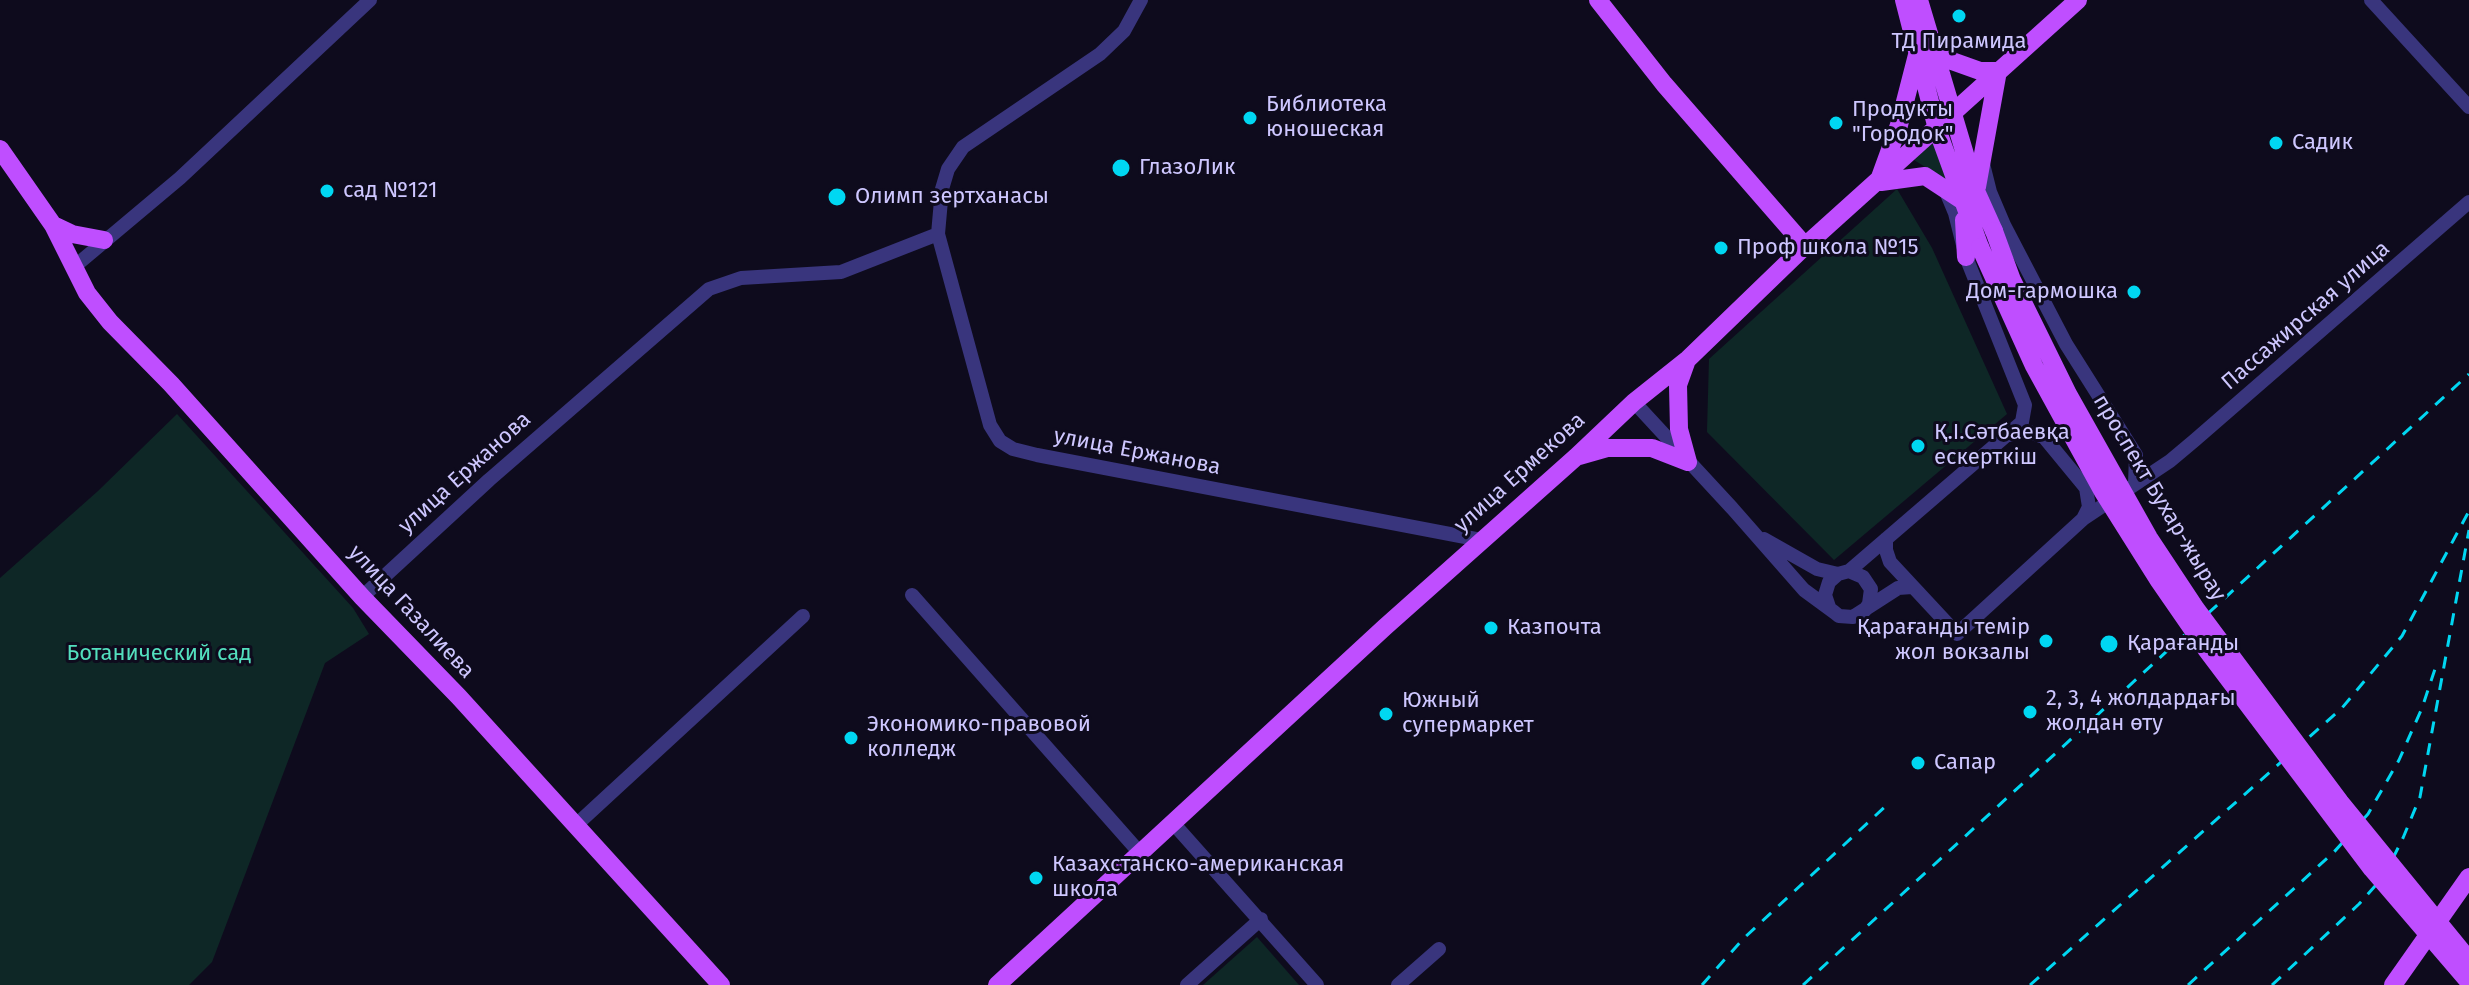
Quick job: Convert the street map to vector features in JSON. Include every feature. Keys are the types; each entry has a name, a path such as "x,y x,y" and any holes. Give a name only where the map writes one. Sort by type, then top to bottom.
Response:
{"main road":[{"path":"1598,0 1664,84 1805,246"},
{"name":"проспект Бухар-жырау","path":"1904,0 1952,113 1970,196 1973,252 2103,492 2206,649 2372,869 2469,982"},
{"name":"проспект Бухар-жырау","path":"1919,0 1937,129 1970,196 1999,228 2012,280 2068,394 2149,538 2196,609 2322,779 2469,960"},
{"name":"улица Ермекова","path":"997,985 1481,540 1634,402 1688,359 1805,246 2078,0"},
{"path":"1925,47 1980,71 1998,71 1982,160 1970,196 1945,188 1925,176 1878,182 1925,47"},
{"name":"улица Газалиева","path":"0,149 53,225 87,293 110,322 171,384 362,597 459,697 721,985"},
{"path":"53,225 72,234 104,240"},
{"path":"1688,359 1678,385 1679,429 1688,462"},
{"path":"1576,457 1607,448 1652,448 1688,462"},
{"path":"2393,985 2469,877"}],"street":[{"path":"74,267 180,178 370,0"},
{"name":"улица Ержанова","path":"1141,0 1124,31 1100,54 963,147 948,169 942,189 938,234 990,425 1000,441 1013,449 1481,540"},
{"path":"2371,0 2469,107"},
{"path":"1982,160 1999,228 2066,344 2136,455 2135,484"},
{"path":"1829,607 1826,588 2022,422 2025,405 1973,252 1945,188"},
{"name":"Пассажирская улица","path":"1912,587 1957,634 2083,519 2170,461 2469,202"},
{"name":"улица Ержанова","path":"362,597 489,480 709,289 741,278 841,272 938,234"},
{"path":"1634,402 1804,590 1839,616 1860,615 1898,588 1912,587"},
{"path":"2008,436 2026,431 2044,437 2086,488 2089,507 2083,519"},
{"path":"2136,455 2170,461"},
{"path":"2086,488 2120,493"},
{"path":"1753,533 1817,569 1863,577 1868,582 1871,597 1865,610"},
{"path":"1886,539 1890,562 1912,587"},
{"path":"912,595 1140,853"},
{"path":"575,826 803,616"},
{"path":"1173,823 1317,985"},
{"path":"1187,985 1261,919"},
{"path":"1398,985 1439,949"}],"green space":[{"path":"1934,141 1948,181 1914,160"},
{"path":"1897,189 1932,248 2007,414 1834,560 1707,432 1709,359"},
{"name":"Ботанический сад","path":"177,414 353,608 369,634 325,663 212,962 189,985 0,985 0,578 98,491"},
{"path":"1257,937 1299,985 1203,985"}],"railway":[{"path":"1803,985 2469,374"},
{"path":"2030,985 2342,708 2402,636 2469,511"},
{"path":"2272,985 2359,904 2384,876 2403,838 2420,797 2469,530"},
{"path":"2188,985 2334,852 2368,814 2399,760 2436,666"},
{"path":"1702,985 1743,939 1890,802"}],"place":[{"name":"ТД Пирамида","path":"1959,16"},
{"name":"Библиотека юношеская","path":"1250,118"},
{"name":"Продукты \"Городок\"","path":"1836,123"},
{"name":"Садик","path":"2276,143"},
{"name":"ГлазоЛик","path":"1121,168"},
{"name":"сад №121","path":"327,191"},
{"name":"Олимп зертханасы","path":"837,197"},
{"name":"Проф школа №15","path":"1721,248"},
{"name":"Дом-гармошка","path":"2134,292"},
{"name":"Қ.І.Сәтбаевқа ескерткіш","path":"1918,446"},
{"name":"Казпочта","path":"1491,628"},
{"name":"Қарағанды темір жол вокзалы","path":"2046,641"},
{"name":"Қарағанды","path":"2109,644"},
{"name":"2, 3, 4 жолдардағы жолдан өту","path":"2030,712"},
{"name":"Южный супермаркет","path":"1386,714"},
{"name":"Экономико-правовой колледж","path":"851,738"},
{"name":"Сапар","path":"1918,763"},
{"name":"Казахстанско-американская школа","path":"1036,878"}]}
